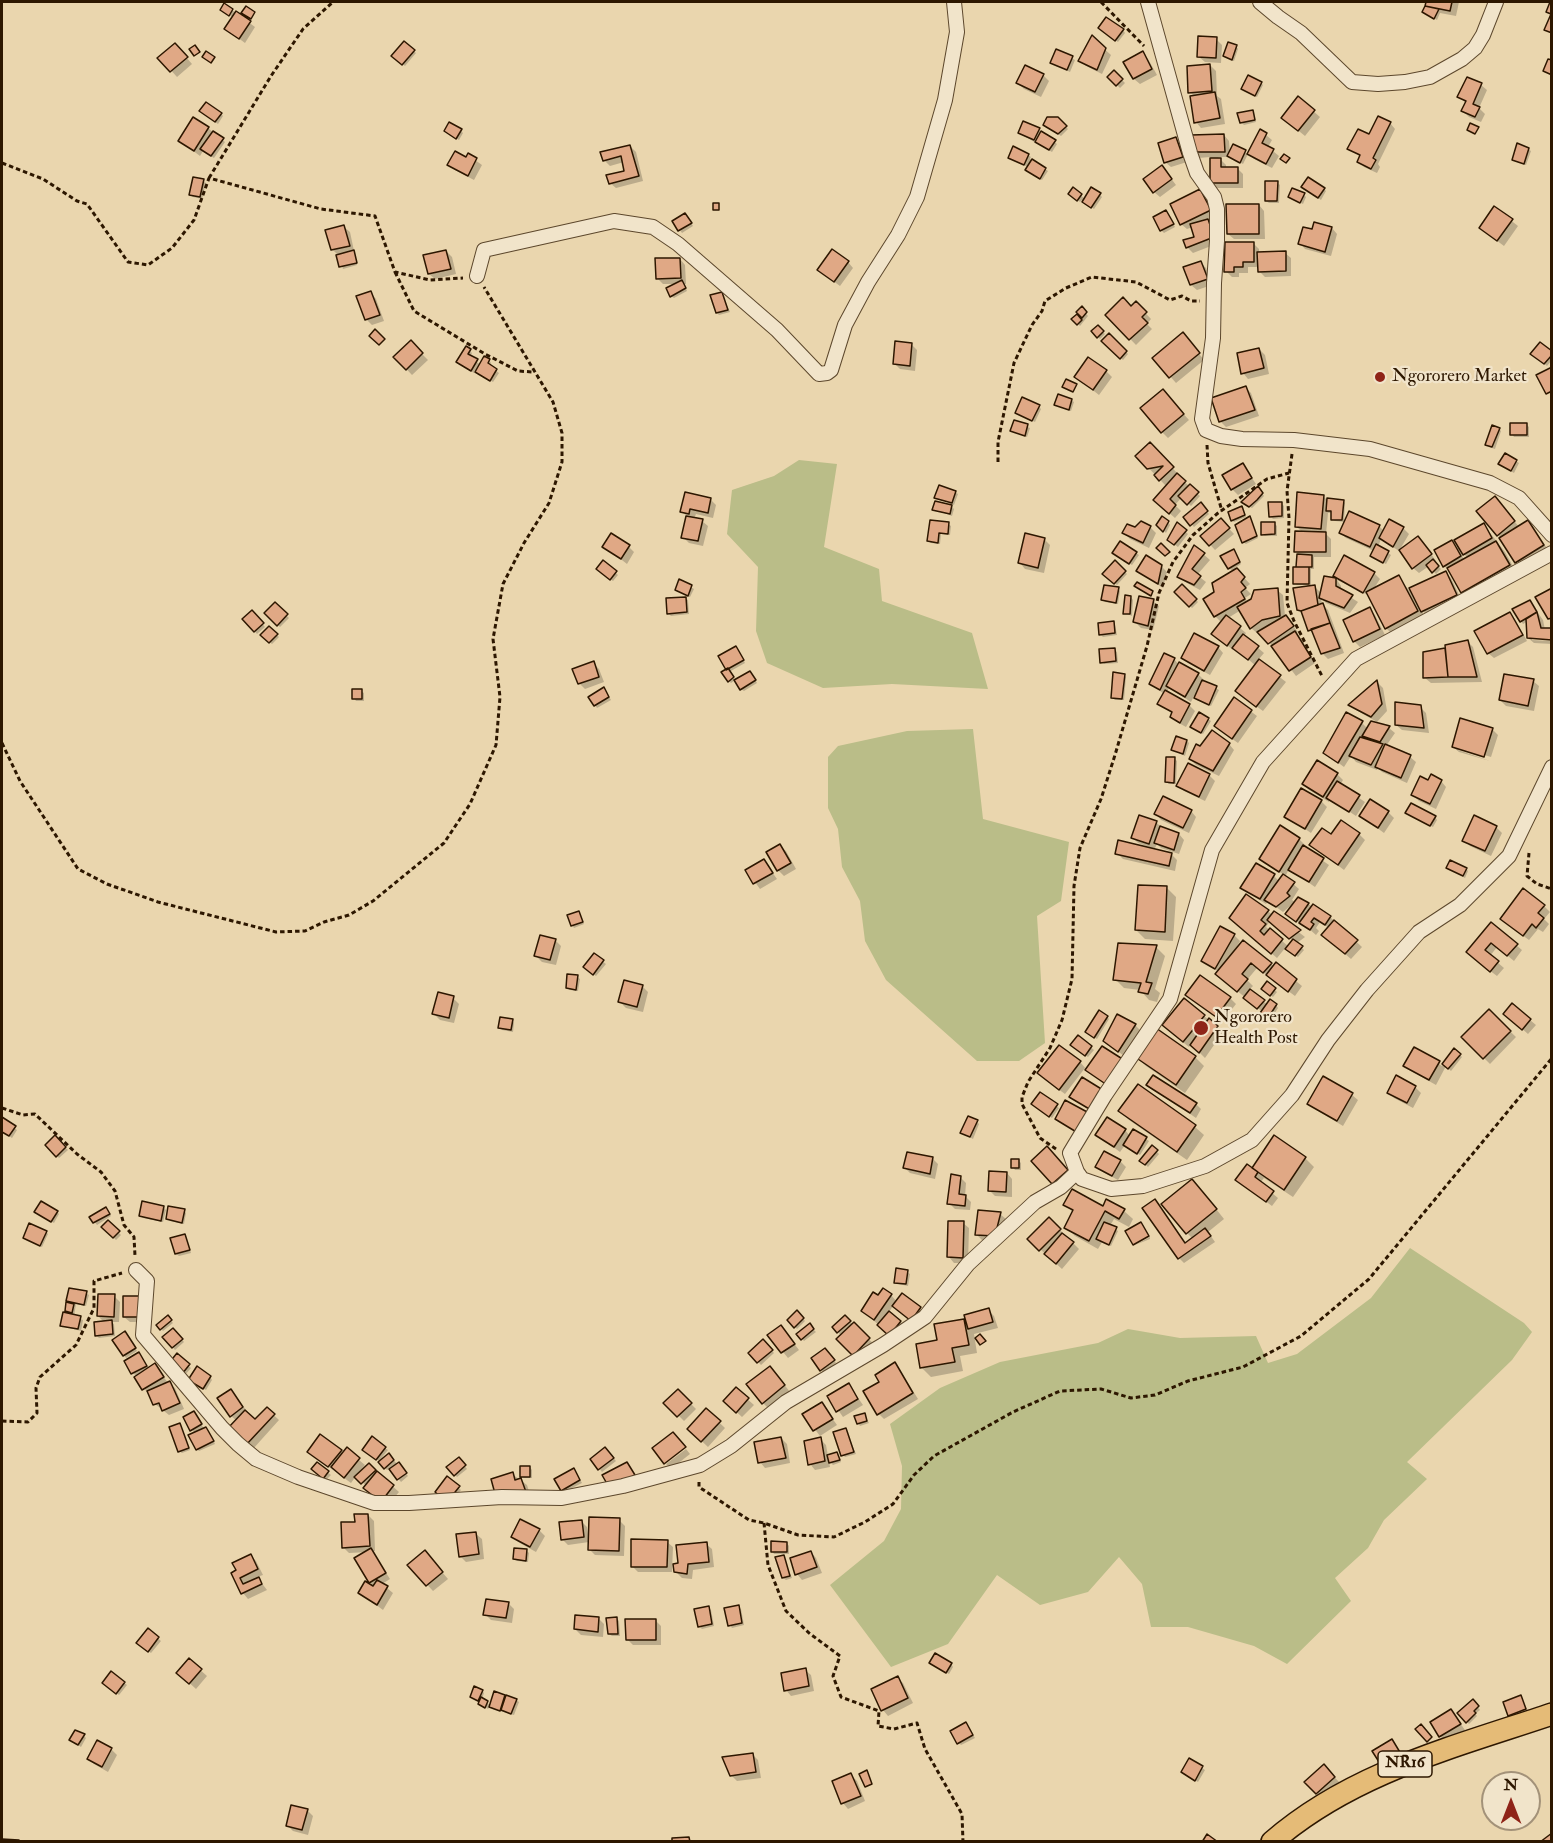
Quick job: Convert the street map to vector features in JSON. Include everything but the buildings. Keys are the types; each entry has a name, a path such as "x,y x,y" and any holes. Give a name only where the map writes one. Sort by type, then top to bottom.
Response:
{"main road":[{"name":"NR16","path":"1272,1842 1295,1821 1344,1791 1393,1768 1551,1714"}],"street":[{"path":"477,276 484,250 614,221 653,227 678,244 777,330 819,374 827,373 831,370 845,325 868,282 898,235 917,196 945,100 957,32 954,2"},
{"path":"1148,2 1197,173 1214,197 1217,241 1213,338 1202,419 1206,430 1221,436 1242,439 1294,440 1370,448 1490,483 1519,498 1551,535"},
{"path":"1260,2 1301,33 1352,82 1378,84 1405,82 1430,76 1462,59 1475,48 1483,35 1496,2"},
{"path":"1551,553 1356,658 1263,762 1212,850 1170,999 1104,1095 1070,1153 1082,1179 1111,1189 1143,1186 1205,1166 1252,1140 1292,1095 1328,1040 1367,990 1419,932 1460,905 1509,856 1551,766"},
{"path":"136,1270 147,1281 144,1335 222,1428 256,1459 298,1477 374,1503 502,1497 562,1498 623,1486 700,1465 731,1446 786,1402 873,1351 925,1317 968,1264 1035,1202 1061,1187 1077,1172"}],"path":[{"path":"2,163 43,179 77,201 87,204 128,262 148,265 172,248 194,220 209,178 272,76 303,29 333,2"},
{"path":"1101,2 1166,69"},
{"path":"209,178 321,209 375,216 395,272 414,311 509,367 518,371 534,372"},
{"path":"2,743 20,781 78,869 107,884 158,902 276,932 305,931 324,921 349,915 373,901 444,843 470,804 496,745 500,697 493,639 503,584 524,543 549,503 562,462 562,433 553,402 477,276 454,280 430,280 395,272"},
{"path":"998,462 998,442 1014,363 1045,302 1066,288 1092,277 1136,282 1170,300 1182,296 1191,302 1213,301"},
{"path":"1206,430 1208,463 1222,511"},
{"path":"1294,440 1287,491 1289,518 1287,603 1328,688"},
{"path":"1070,1153 1056,1149 1040,1138 1022,1104 1028,1082 1050,1048 1062,1020 1072,979 1074,886 1080,848 1112,766 1147,646 1159,593 1173,562 1193,534 1267,479 1289,473"},
{"path":"1529,848 1527,876 1551,889"},
{"path":"700,1465 699,1487 749,1520 798,1535 834,1537 865,1522 893,1504 914,1475 934,1456 1033,1402 1060,1391 1101,1389 1131,1398 1155,1395 1188,1381 1243,1367 1301,1336 1370,1278 1551,1058"},
{"path":"2,1108 23,1115 35,1114 77,1154 101,1172 117,1195 124,1226 135,1237"},
{"path":"2,1422 28,1422 37,1413 36,1388 40,1377 76,1345 94,1308 94,1281 136,1270"},
{"path":"764,1523 768,1565 786,1611 809,1633 840,1656 833,1676 841,1697 879,1711 878,1726 894,1729 917,1723 925,1749 962,1814 963,1842"}],"green space":[{"path":"799,460 837,464 824,547 879,569 882,601 972,633 988,689 892,684 823,688 767,663 756,631 758,567 727,534 732,490 774,476"},
{"path":"973,729 983,819 1069,842 1061,901 1037,916 1045,1043 1019,1061 977,1061 886,980 865,941 860,901 842,867 838,829 828,808 828,757 838,746 907,731"},
{"path":"1410,1248 1524,1323 1532,1332 1512,1360 1407,1462 1427,1479 1384,1520 1368,1548 1335,1578 1351,1601 1287,1664 1254,1646 1188,1627 1151,1627 1142,1584 1119,1557 1088,1592 1040,1605 997,1575 948,1644 891,1667 830,1585 884,1541 901,1509 902,1466 890,1424 940,1388 1000,1362 1098,1343 1128,1329 1180,1338 1256,1336 1268,1363 1297,1354 1371,1298"}],"place":[{"name":"Ngororero Market","path":"1380,377"},
{"name":"Ngororero Health Post","path":"1201,1028"}]}
